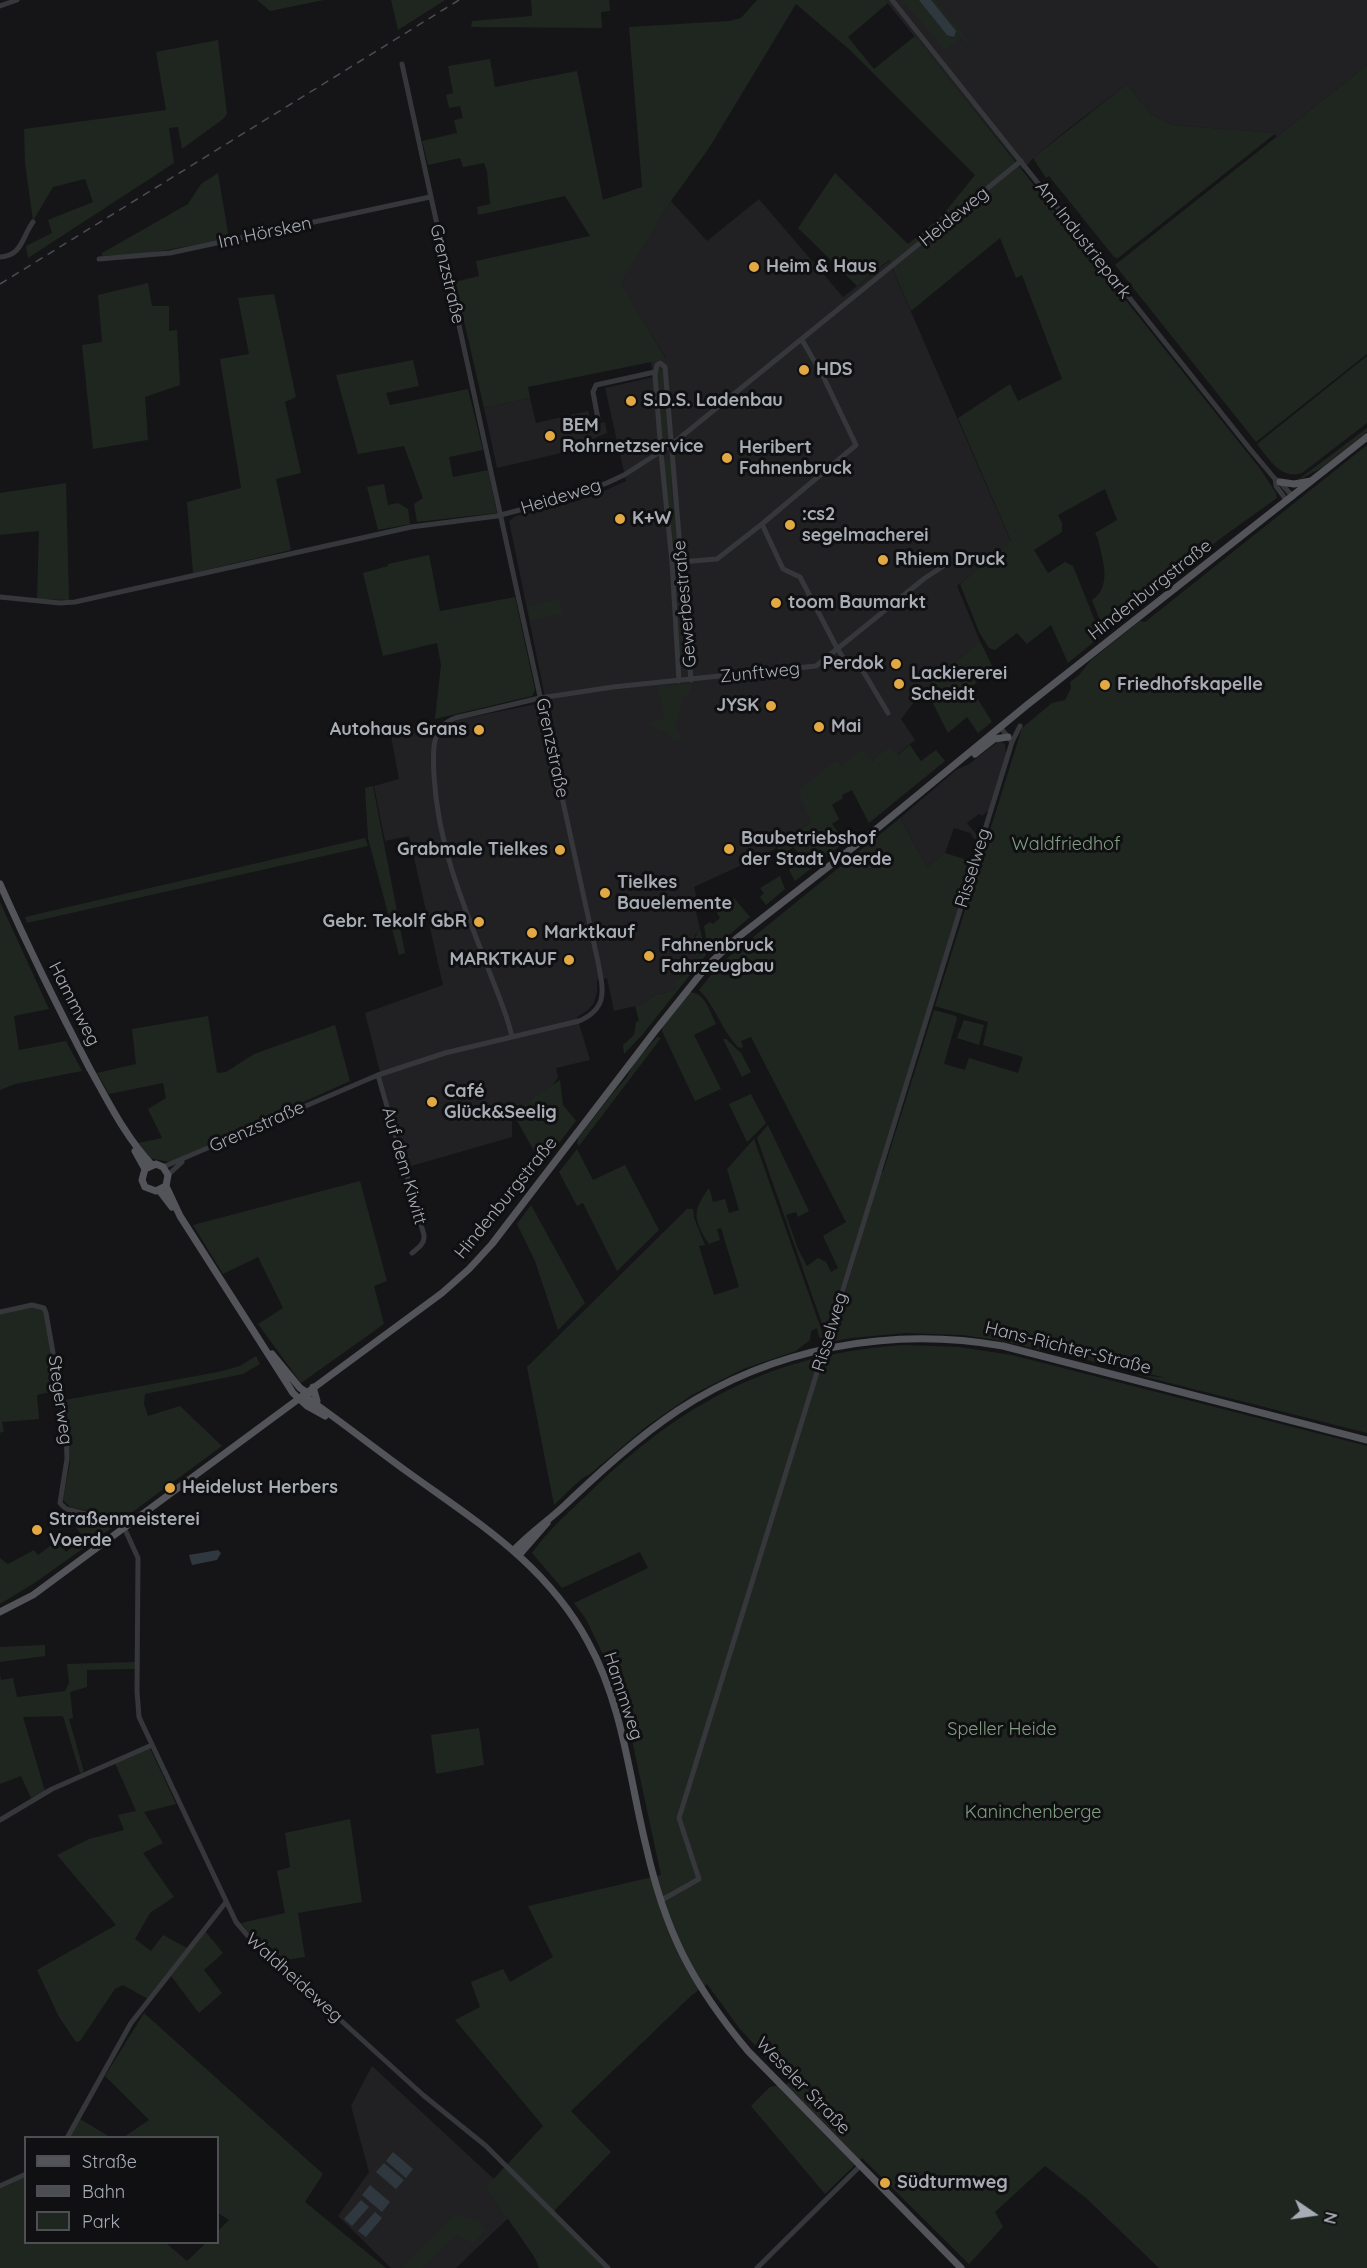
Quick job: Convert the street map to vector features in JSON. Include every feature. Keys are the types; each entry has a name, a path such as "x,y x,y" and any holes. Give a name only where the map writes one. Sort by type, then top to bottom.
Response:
{"main road":[{"name":"Hindenburgstraße","path":"0,1612 33,1595 441,1293 482,1256 655,1030 707,966 737,938 1367,437"},
{"path":"1277,481 1294,484 1314,480"},
{"name":"Hindenburgstraße","path":"952,767 965,761 994,739 1010,739"},
{"name":"Hammweg","path":"0,884 65,1022 148,1167 142,1176 143,1184 152,1191 162,1188 265,1346 300,1388 302,1396"},
{"path":"148,1167 163,1167 168,1175 162,1188"},
{"name":"Hans-Richter-Straße","path":"517,1552 642,1438 692,1402 749,1373 803,1354 855,1342 901,1338 942,1338 987,1343 1367,1440"},
{"name":"Hammweg","path":"265,1346 273,1364 302,1396 517,1552 540,1574 570,1612 592,1649 605,1678 623,1738 645,1845 660,1900"},
{"path":"314,1387 317,1401"},
{"name":"Hammweg","path":"302,1396 317,1401 350,1431"},
{"name":"Weseler Straße","path":"660,1900 677,1945 700,1988 723,2021 792,2098 961,2268"}],"street":[{"path":"0,6 17,0"},
{"name":"Am Industriepark","path":"892,0 1290,499"},
{"name":"Grenzstraße","path":"163,1167 378,1075 445,1053 579,1021 593,1013 603,1000 598,962 402,64"},
{"name":"Heideweg","path":"0,597 60,603 75,602 411,527 500,515 582,493 624,475 671,445 1021,161"},
{"name":"Im Hörsken","path":"99,259 170,253 430,197"},
{"path":"0,257 9,256 20,248 33,222"},
{"path":"672,562 717,559 856,445 824,376 802,340"},
{"name":"Gewerbestraße","path":"679,681 672,562 660,453 655,372 657,365 662,364 665,367 691,680"},
{"path":"598,419 593,392 596,386 655,372"},
{"path":"762,524 783,568 800,577 846,662 863,671 888,713"},
{"name":"Zunftweg","path":"513,1036 447,860 435,795 433,752 437,732 446,721 540,698 613,687 816,666 925,578 945,565"},
{"name":"Risselweg","path":"660,1900 699,1880 679,1818 823,1353 827,1349 832,1323 1010,739 1020,726"},
{"path":"1000,727 1010,739"},
{"name":"Auf dem Kiwitt","path":"378,1075 424,1235 422,1245 412,1253"},
{"name":"Grenzstraße","path":"168,1175 192,1156"},
{"name":"Stegerweg","path":"0,1312 37,1305 44,1308 46,1313 66,1427 67,1466 60,1503 66,1509 115,1520 125,1528"},
{"name":"Waldheideweg","path":"125,1528 138,1560 137,1702 140,1717 236,1922 248,1936 423,2095 486,2146 608,2268"},
{"path":"0,1820 52,1789 152,1745"},
{"path":"68,2136 131,2023 226,1902"},
{"path":"757,2268 860,2166"},
{"path":"0,2186 24,2175"}],"shaded area":[{"path":"885,0 1367,0 1367,65 1276,137 1275,133 1172,125 1151,114 1127,84 1033,158 1023,170"},
{"path":"919,0 931,0 956,31 954,37 947,35"},
{"path":"759,199 843,297 889,261 1011,542 957,586 980,641 925,688 901,719 915,740 897,755 842,766 837,760 811,821 772,851 694,887 696,895 694,903 700,929 695,935 694,942 700,955 680,978 676,990 652,996 644,1004 614,1011 607,978 597,980 594,1003 577,1017 590,1060 556,1068 558,1077 553,1085 512,1112 512,1137 408,1167 365,1013 443,985 409,836 385,841 374,786 399,779 390,731 546,702 509,521 516,516 593,496 626,481 605,388 653,377 651,361 666,358 619,283 671,201 707,241"},
{"path":"530,398 536,423 588,411 592,425 605,422 607,433 557,454 497,468 484,408"},
{"path":"999,741 1005,744 1006,754 989,810 967,823 977,835 983,833 979,845 970,833 954,828 945,853 927,867 900,818 956,770 969,764"},
{"path":"218,1550 221,1553 217,1560 192,1565 189,1555"},
{"path":"372,2066 522,2205 456,2268 391,2268 338,2216 369,2172 351,2106"},
{"path":"393,2152 413,2169 406,2178 386,2161"},
{"path":"384,2163 404,2180 396,2189 376,2172"},
{"path":"370,2185 390,2202 382,2212 362,2195"},
{"path":"361,2200 369,2207 352,2226 344,2219"},
{"path":"375,2212 382,2218 366,2237 358,2231"}],"green space":[{"path":"257,0 324,0 270,11"},
{"path":"391,0 445,0 398,30"},
{"path":"531,0 609,0 610,11 601,12 602,28 471,27 472,21 532,16"},
{"path":"757,0 885,0 888,3 848,37 874,69 915,36 1261,470 1276,493 1277,498 1221,538 1105,633 1092,600 1098,594 1104,580 1103,563 1095,533 1117,520 1105,489 1058,515 1062,523 1062,532 1034,550 1048,573 1065,562 1073,566 1101,636 1068,663 1051,625 1027,644 1017,633 995,650 989,648 979,632 960,584 1011,541 958,418 1010,384 1018,401 1062,379 1022,275 1016,278 1000,238 911,311 889,260 857,286 798,228 835,173 908,244 941,217 975,175 850,50 796,4 709,148 671,201 620,283 666,359 528,387 530,398 484,408 455,282 479,276 476,261 590,236 565,196 478,215 477,207 490,204 487,171 484,163 463,167 460,158 428,165 422,141 457,133 454,120 463,118 460,106 449,108 446,95 453,93 448,66 490,59 495,87 577,71 603,200 642,187 629,27 729,21 741,18"},
{"path":"903,0 935,0 970,43 968,44 962,36 945,50"},
{"path":"218,40 227,114 223,119 182,149 178,127 169,128 174,163 28,258 26,246 52,233 48,220 93,202 85,179 53,187 33,221 25,163 24,129 166,110 156,52"},
{"path":"1367,65 1367,354 1256,442 1115,265"},
{"path":"1127,84 1151,114 1172,125 1276,133 1118,258 1114,257 1049,176 1046,178 1033,158"},
{"path":"218,173 229,239 144,254 102,256 102,253 188,204 201,184"},
{"path":"148,283 152,306 169,306 169,331 177,330 180,385 145,397 148,440 93,449 82,345 102,342 98,295"},
{"path":"274,294 296,397 285,402 301,473 276,479 291,550 193,573 187,502 241,488 220,359 249,354 238,298"},
{"path":"1367,356 1367,423 1302,473 1288,474 1276,467 1257,444"},
{"path":"413,360 419,386 386,393 390,405 468,389 483,450 449,457 453,477 488,470 497,513 417,522 414,504 423,498 404,446 358,454 336,375"},
{"path":"660,370 664,374 669,435 665,439 662,438 656,375"},
{"path":"1367,428 1367,432 1323,467 1295,482"},
{"name":"Waldfriedhof","path":"1367,445 1367,1433 1134,1374 1167,1378 997,1340 962,1335 906,1333 830,1342 881,1173 934,1010 957,1018 944,1064 965,1070 969,1058 1018,1073 1023,1057 983,1045 988,1022 935,1006 1022,728 1052,703 1065,700 1071,688 1070,682 1091,660 1140,621 1145,622"},
{"path":"666,459 671,460 672,504 678,553 672,554 663,462"},
{"path":"66,483 69,600 37,599 39,531 0,535 0,493"},
{"path":"384,484 388,505 398,503 408,509 410,524 378,530 367,487"},
{"path":"429,555 440,611 515,597 535,690 532,696 435,719 441,665 437,643 383,656 363,573 388,566 388,564"},
{"path":"675,571 680,571 684,646 688,670 681,672"},
{"path":"559,598 563,613 530,621 528,607"},
{"path":"980,641 992,666 971,688 992,722 978,733 967,717 948,733 925,688"},
{"path":"692,684 687,697 683,696 675,727 682,739 675,741 667,733 651,726 650,722 665,719 658,687"},
{"path":"910,745 921,761 936,750 945,761 869,823 852,790 842,795 843,798 832,805 839,819 832,824 845,842 795,881 789,870 803,858 793,847 782,855 777,848 811,821 798,791 837,760 842,766 862,750 872,761 890,747 898,755"},
{"path":"373,786 405,953 399,955 368,838 365,788"},
{"path":"900,818 927,867 945,853 974,862 826,1335 757,1138 768,1125 809,1211 798,1217 796,1212 786,1215 798,1249 807,1266 818,1258 826,1262 831,1272 838,1268 823,1236 846,1222 751,1037 741,1041 743,1047 739,1048 699,990 720,964"},
{"path":"365,838 368,846 27,923 25,917"},
{"path":"780,876 785,889 766,905 760,897 764,893 760,888"},
{"path":"734,898 750,917 712,950 708,949 704,926 710,922 713,924 720,918 715,909"},
{"path":"0,902 49,1009 14,1016 19,1050 66,1041 82,1071 15,1084 0,1090"},
{"path":"700,929 706,955 624,1054 623,1045 634,1035 636,1022 639,1021 635,1006 644,1004 652,996 676,990 675,984 700,955 695,939"},
{"path":"689,992 703,999 716,1024 694,1035 721,1089 695,1101 662,1031 663,1026"},
{"path":"208,1016 217,1073 226,1072 254,1054 335,1025 350,1081 170,1162 149,1158 138,1143 162,1138 148,1109 166,1098 163,1083 109,1094 97,1073 136,1064 132,1029"},
{"path":"964,1020 984,1025 979,1045 957,1038"},
{"path":"657,1037 661,1038 579,1146 578,1138 627,1077 634,1063"},
{"path":"723,1039 726,1039 741,1053 751,1072 742,1077"},
{"path":"560,1080 563,1105 576,1121 542,1165 512,1112"},
{"path":"751,1094 766,1123 747,1142 729,1104"},
{"path":"754,1139 825,1340 819,1337 817,1328 811,1331 810,1340 796,1351 743,1369 692,1395 647,1426 577,1483 554,1505 527,1367 687,1209 693,1209 694,1218 705,1245 699,1246 714,1295 739,1287 721,1228 717,1229 720,1240 709,1244 697,1222 697,1209 709,1188 713,1202 725,1199 729,1213 739,1210 727,1169"},
{"path":"577,1149 593,1180 625,1165 659,1230 617,1271 583,1203 577,1206 559,1172"},
{"path":"360,1181 387,1281 374,1286 384,1324 301,1383 258,1324 283,1308 258,1257 223,1274 193,1225"},
{"path":"531,1205 585,1303 558,1330 535,1261 517,1224"},
{"path":"34,1307 42,1309 44,1313 59,1390 37,1395 39,1419 2,1422 4,1431 0,1433 0,1314"},
{"name":"Kaninchenberge","path":"905,1345 959,1347 1012,1355 1367,1446 1367,2268 1159,2268 1086,2198 1045,2166 995,2212 1003,2227 969,2264 862,2158 825,2194 751,2106 770,2087 790,2083 739,2028 707,1984 692,1995 571,2111 611,2152 553,2212 610,2268 539,2268 535,2258 486,2187 543,2126 455,2020 480,2007 471,1982 503,1969 510,1982 553,1957 528,1906 661,1875 622,1694 586,1619 574,1603 648,1568 640,1552 562,1588 532,1553 560,1520 626,1459 661,1431 697,1407 734,1387 773,1371 814,1359 858,1350"},
{"path":"256,1356 260,1364 243,1374 145,1394 144,1404 148,1416 180,1406 222,1446 123,1519 70,1507 63,1500 70,1463 65,1400 218,1372 240,1366"},
{"path":"65,1511 114,1522 116,1525 36,1582 0,1604 0,1558 8,1564 34,1550 38,1555 57,1541 66,1552 84,1538 62,1515"},
{"path":"45,1645 45,1656 0,1662 0,1647"},
{"path":"135,1662 135,1669 87,1670 87,1687 70,1692 73,1718 69,1719 84,1772 80,1773 63,1716 23,1717 45,1791 31,1798 21,1776 0,1784 0,1674 1,1680 13,1678 17,1697 65,1691 69,1683 67,1664"},
{"path":"479,1728 484,1765 436,1774 431,1735"},
{"path":"150,1748 176,1804 144,1812 163,1843 143,1853 174,1897 150,1913 135,1939 151,1951 163,1935 187,1948 148,1999 123,1985 115,1989 80,2041 76,2042 59,2017 37,1970 116,1925 57,1855 89,1839 124,1830 118,1815 136,1811 115,1763"},
{"path":"350,1819 362,1902 298,1913 305,1957 280,1961 256,1941 241,1923 285,1913 277,1871 290,1867 285,1833"},
{"path":"205,1931 223,1953 204,1970 222,1993 199,2013 171,1976"},
{"path":"144,2013 323,2174 305,2202 386,2268 0,2268 0,2189 24,2177 24,2244 167,2244 187,2261 205,2244 219,2244 219,2230 229,2220 219,2214 219,2136 125,2136 149,2120 105,2076"},
{"path":"80,2119 108,2136 70,2136"},
{"path":"455,2214 479,2221 485,2230 473,2243 456,2235 422,2268 403,2268"}],"railway":[{"path":"0,284 459,0"}],"place":[{"name":"Heim & Haus","path":"754,267"},
{"name":"HDS","path":"804,370"},
{"name":"S.D.S. Ladenbau","path":"631,401"},
{"name":"BEM Rohrnetzservice","path":"550,436"},
{"name":"Heribert Fahnenbruck","path":"727,458"},
{"name":"K+W","path":"620,519"},
{"name":":cs2 segelmacherei","path":"790,525"},
{"name":"Rhiem Druck","path":"883,560"},
{"name":"toom Baumarkt","path":"776,603"},
{"name":"Perdok","path":"896,664"},
{"name":"Lackiererei Scheidt","path":"899,684"},
{"name":"Friedhofskapelle","path":"1105,685"},
{"name":"JYSK","path":"771,706"},
{"name":"Mai","path":"819,727"},
{"name":"Autohaus Grans","path":"479,730"},
{"name":"Baubetriebshof der Stadt Voerde","path":"729,849"},
{"name":"Grabmale Tielkes","path":"560,850"},
{"name":"Tielkes Bauelemente","path":"605,893"},
{"name":"Gebr. Tekolf GbR","path":"479,922"},
{"name":"Marktkauf","path":"532,933"},
{"name":"Fahnenbruck Fahrzeugbau","path":"649,956"},
{"name":"MARKTKAUF","path":"569,960"},
{"name":"Café Glück&Seelig","path":"432,1102"},
{"name":"Heidelust Herbers","path":"170,1488"},
{"name":"Straßenmeisterei Voerde","path":"37,1530"},
{"name":"Südturmweg","path":"885,2183"}],"park label":[{"name":"Speller Heide","path":"1002,1730"}]}
